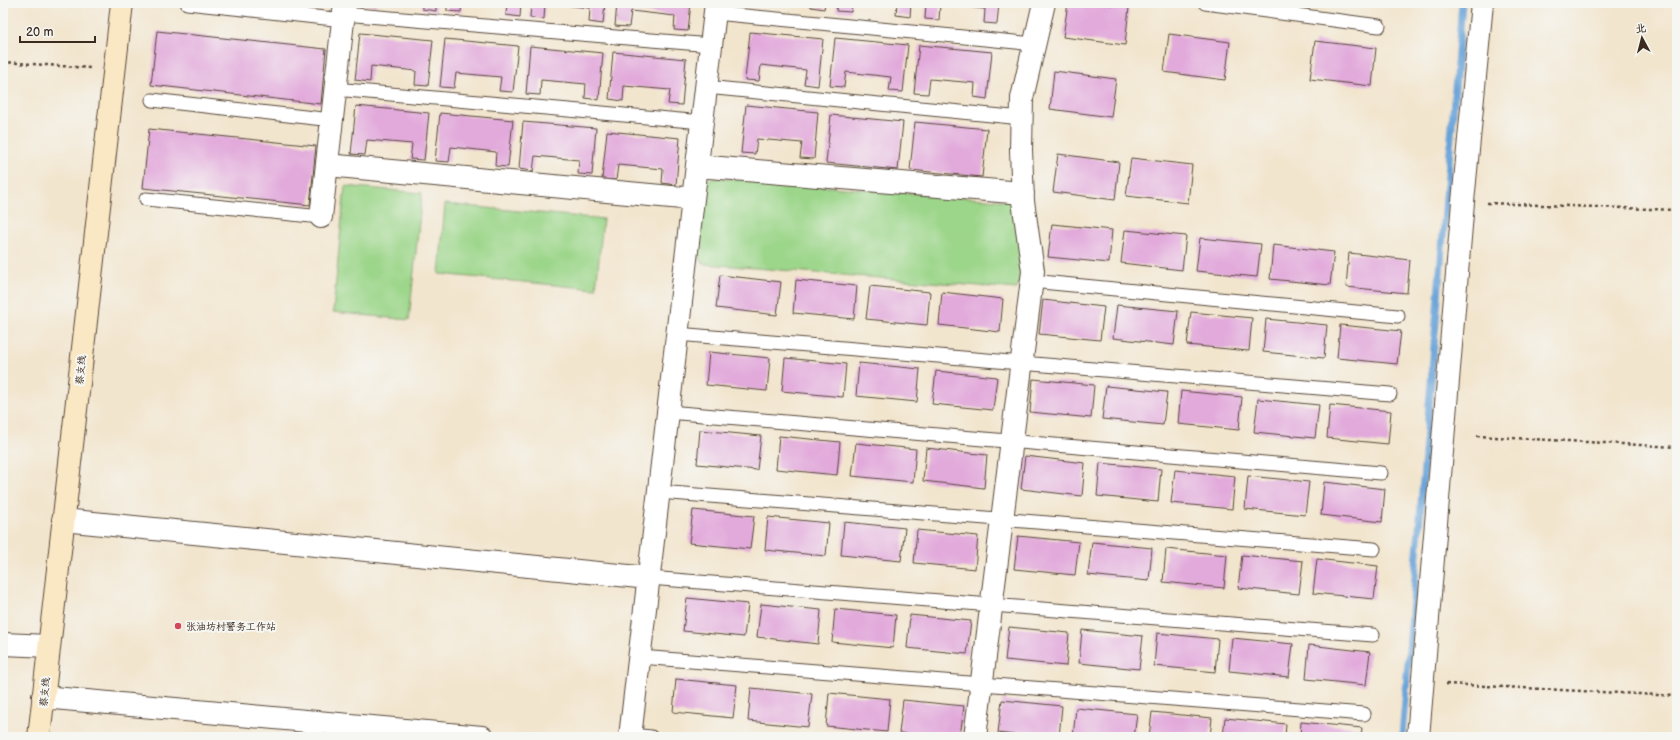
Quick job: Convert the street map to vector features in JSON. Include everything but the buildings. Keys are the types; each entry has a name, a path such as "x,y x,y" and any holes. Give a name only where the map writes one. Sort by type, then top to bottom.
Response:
{"street":[{"name":"蔡支线","path":"39,737 122,3"},
{"path":"975,737 1033,271 1023,193 1021,150 1022,98 1044,3"},
{"path":"1418,737 1463,202 1482,3"},
{"path":"637,736 640,657 716,8"},
{"path":"321,217 344,12"},
{"path":"327,165 693,199"},
{"path":"697,166 1023,193"},
{"path":"63,520 649,578"},
{"path":"3,644 49,646"},
{"path":"43,697 482,737"}],"lane":[{"path":"187,3 344,12 711,45"},
{"path":"1205,3 1379,26"},
{"path":"716,8 1035,44"},
{"path":"706,87 1022,118"},
{"path":"335,89 702,122"},
{"path":"152,100 332,120"},
{"path":"146,199 321,217"},
{"path":"1031,281 1398,316"},
{"path":"678,334 1390,394"},
{"path":"668,412 1382,473"},
{"path":"659,492 1374,549"},
{"path":"649,578 1374,635"},
{"path":"640,657 1364,714"}],"path":[{"path":"3,62 114,70"},
{"path":"1463,202 1677,210"},
{"path":"1477,436 1677,447"},
{"path":"1423,682 1677,696"}],"green space":[{"path":"716,178 1011,201 1017,206 1021,276 1017,289 705,264 698,259 706,180"},
{"path":"345,186 422,193 409,320 333,312"},
{"path":"445,204 603,219 596,289 439,274"}],"waterway":[{"path":"1402,737 1462,3"}],"place":[{"name":"张油坊村警务工作站","path":"178,626"}]}
